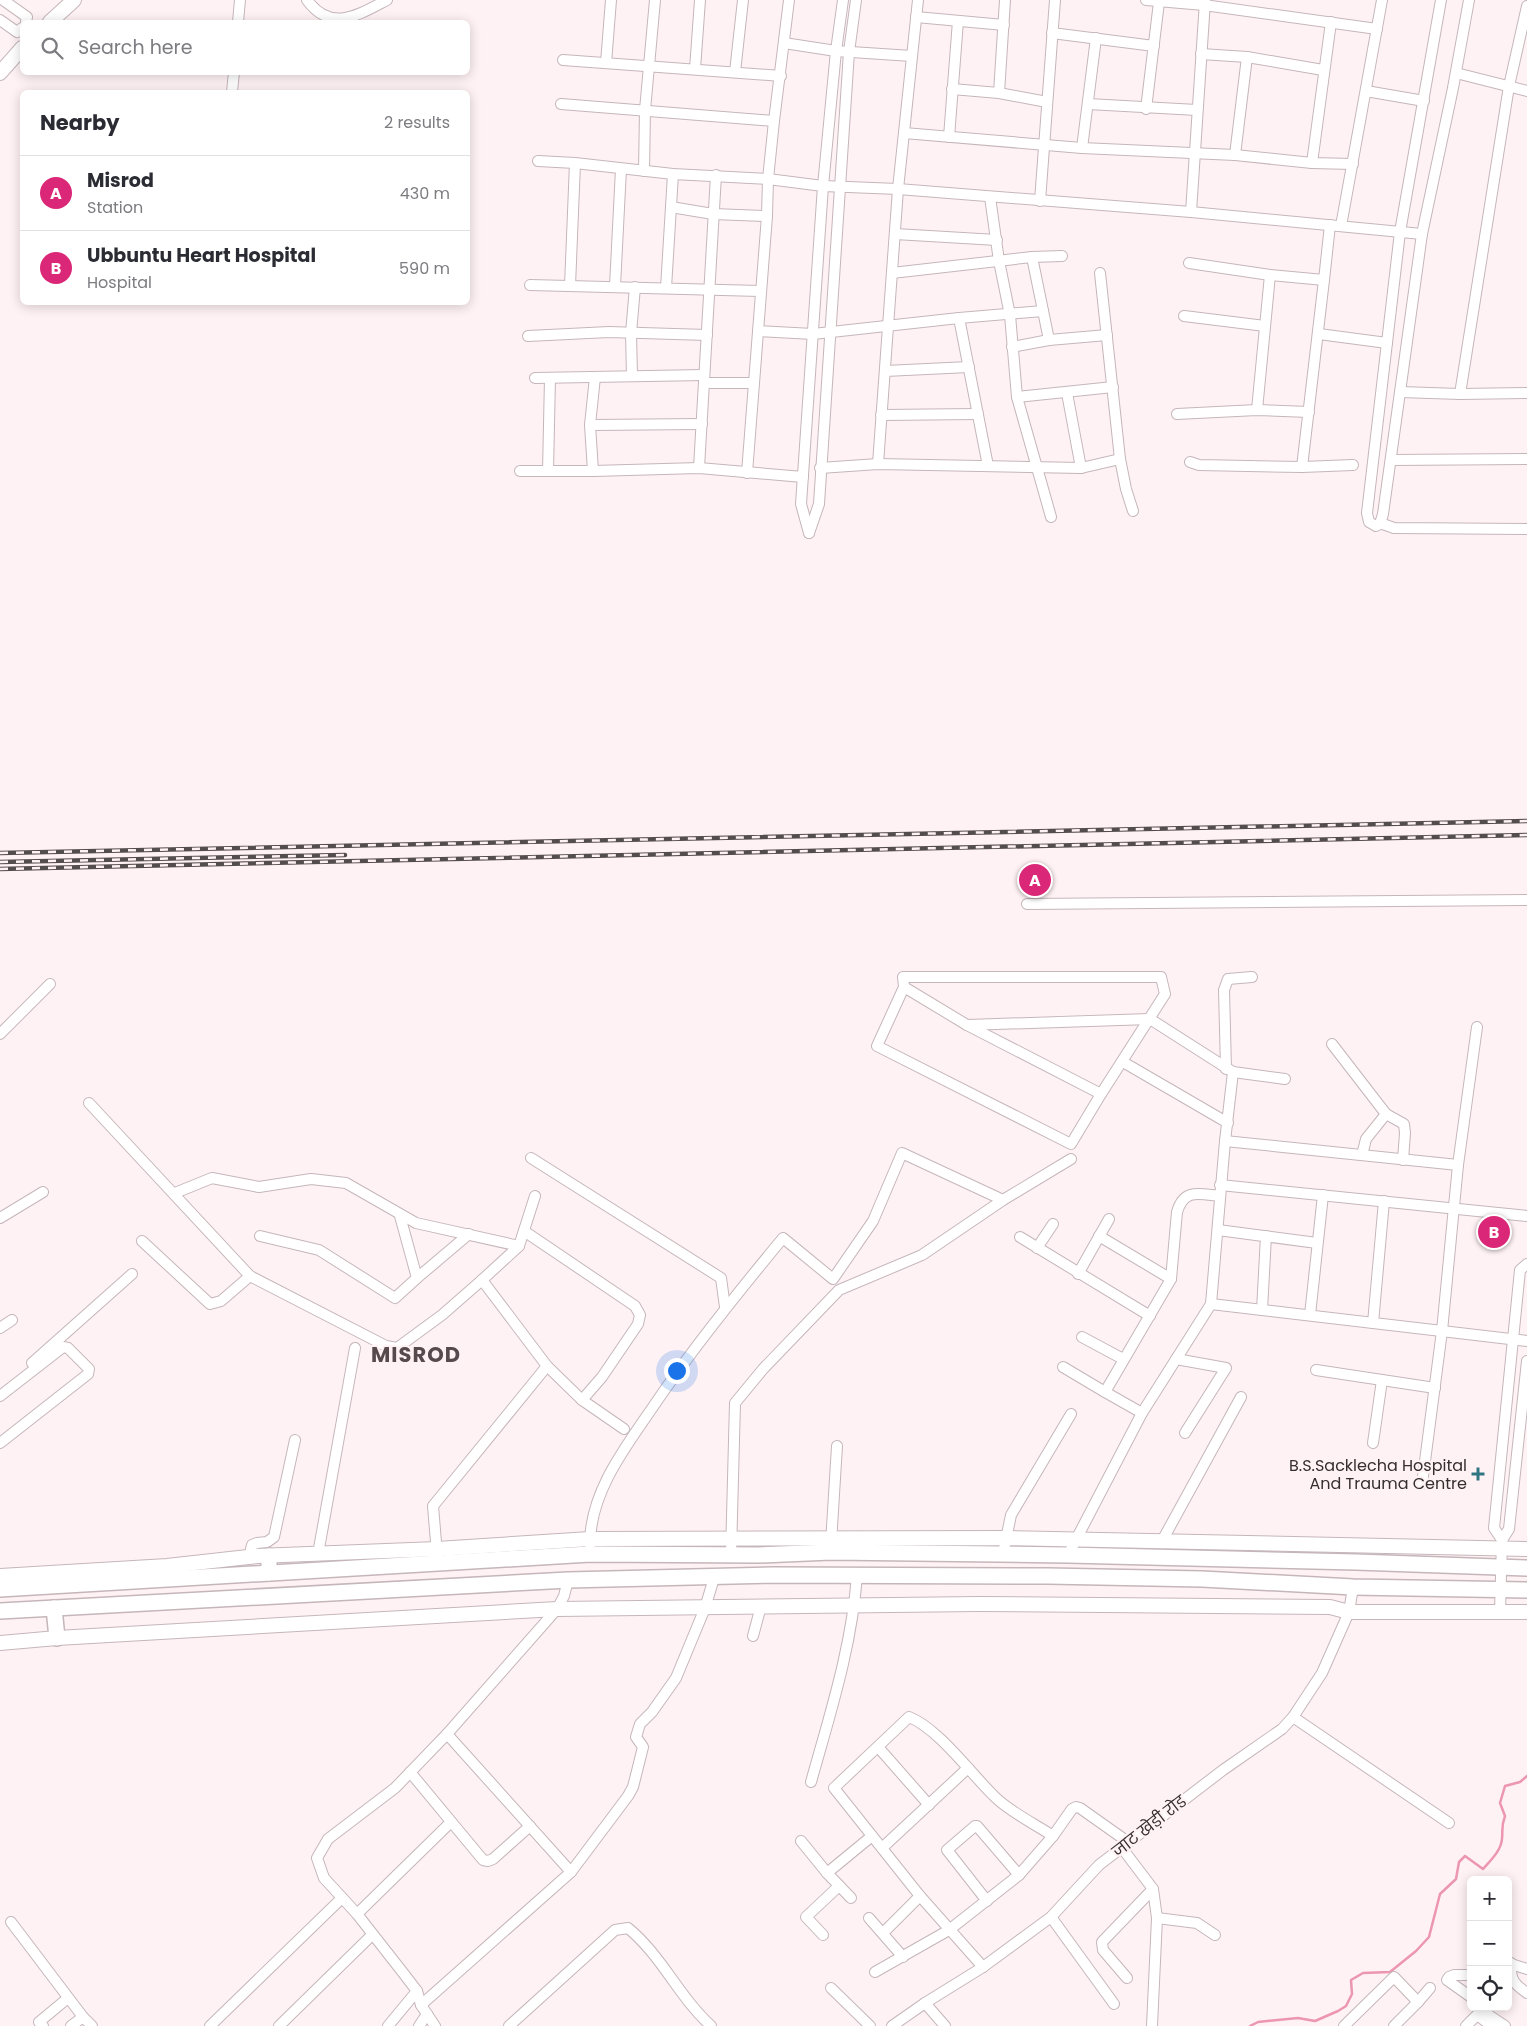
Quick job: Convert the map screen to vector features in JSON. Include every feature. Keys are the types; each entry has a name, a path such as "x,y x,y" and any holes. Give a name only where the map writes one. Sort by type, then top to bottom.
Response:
{"main road":[{"path":"0,1589 269,1573 437,1556 590,1546 731,1547 759,1555 831,1545 1003,1554 1527,1568"},
{"path":"269,1556 269,1573"},
{"path":"0,1611 568,1580 856,1575 1193,1579 1353,1586 1527,1590"},
{"path":"54,1608 57,1638"}],"street":[{"path":"3,0 27,17 26,20"},
{"path":"238,20 240,0"},
{"path":"307,0 321,14 331,19 339,20 359,14 387,0"},
{"path":"606,63 611,0"},
{"path":"644,171 646,110 655,0"},
{"path":"696,69 700,0"},
{"path":"735,72 743,0"},
{"path":"747,473 767,216 768,179 788,0"},
{"path":"843,0 836,51 823,186 801,504 809,533 819,504 839,186 849,52 856,0"},
{"path":"878,464 898,189 918,0"},
{"path":"999,93 1005,0"},
{"path":"1040,201 1055,0"},
{"path":"1146,0 1205,3 1377,29"},
{"path":"1341,226 1354,164 1382,0"},
{"path":"1441,0 1400,232 1368,513 1369,522 1372,526 1380,523 1383,514 1422,234 1456,73 1469,0"},
{"path":"52,20 70,1"},
{"path":"1146,109 1159,2"},
{"path":"1191,212 1205,3"},
{"path":"1460,394 1509,86 1527,6"},
{"path":"916,17 1004,25"},
{"path":"0,20 17,32 20,30"},
{"path":"949,137 958,21"},
{"path":"1312,164 1323,70 1331,22"},
{"path":"1052,33 1154,46"},
{"path":"1082,148 1096,38"},
{"path":"784,43 836,51 912,56"},
{"path":"0,73 20,50"},
{"path":"1201,54 1247,57 1323,70"},
{"path":"1235,155 1247,57"},
{"path":"563,60 781,76"},
{"path":"1456,73 1527,91"},
{"path":"232,90 234,75"},
{"path":"952,90 999,93 1047,102"},
{"path":"1366,91 1424,101"},
{"path":"561,104 774,121"},
{"path":"1088,104 1146,109 1197,110"},
{"path":"904,134 1044,146 1235,155 1312,164 1354,164"},
{"path":"538,161 575,163 673,174 768,179 823,186 898,189 1191,212 1422,234"},
{"path":"570,286 575,163"},
{"path":"615,286 621,169"},
{"path":"666,288 673,174"},
{"path":"699,468 716,175"},
{"path":"990,197 999,261 1010,315 1017,397 1051,517"},
{"path":"671,207 714,214 767,216"},
{"path":"1302,467 1319,334 1330,225"},
{"path":"895,234 997,240"},
{"path":"892,273 1032,256 1062,256"},
{"path":"1032,256 1049,340"},
{"path":"1188,263 1270,275 1324,280"},
{"path":"1100,273 1120,459 1133,511"},
{"path":"1257,410 1270,275"},
{"path":"530,285 760,291"},
{"path":"632,376 631,333 635,287"},
{"path":"758,331 813,334 1043,311"},
{"path":"1184,316 1266,326"},
{"path":"960,318 988,466"},
{"path":"528,336 609,332 707,335"},
{"path":"1319,334 1387,343"},
{"path":"1012,347 1049,340 1107,335"},
{"path":"885,371 969,367"},
{"path":"535,378 632,376 754,383"},
{"path":"593,472 590,425 595,377"},
{"path":"548,471 550,378"},
{"path":"1017,397 1113,388"},
{"path":"1400,392 1460,394 1527,393"},
{"path":"1067,393 1081,468"},
{"path":"1177,414 1257,410 1309,412"},
{"path":"881,415 978,414"},
{"path":"590,425 702,424"},
{"path":"820,468 878,464 1081,468 1120,459"},
{"path":"1391,460 1527,459"},
{"path":"1190,462 1198,466 1302,467 1352,465"},
{"path":"520,471 593,472 699,468 803,477"},
{"path":"1380,523 1394,528 1527,529"},
{"path":"1027,904 1527,900"},
{"path":"903,976 1161,977 1165,994 1150,1019 1072,1144 877,1046 904,987 903,976"},
{"path":"1068,1555 1142,1413 1211,1304 1220,1190 1228,1123 1229,1070 1224,990 1228,979 1252,978"},
{"path":"0,1034 50,984"},
{"path":"904,987 967,1026 1102,1094"},
{"path":"967,1026 1150,1019 1229,1070 1285,1079"},
{"path":"1422,1484 1442,1331 1458,1165 1478,1027"},
{"path":"1332,1044 1386,1114 1404,1124 1403,1160"},
{"path":"1123,1062 1228,1123"},
{"path":"89,1103 175,1193 250,1276 386,1346 397,1348 442,1315 519,1246 536,1196"},
{"path":"1362,1155 1366,1139 1386,1114"},
{"path":"1225,1141 1458,1165"},
{"path":"590,1546 591,1524 603,1488 622,1453 725,1308 783,1238 833,1279 873,1221 902,1153 1003,1200"},
{"path":"530,1158 721,1278 725,1308"},
{"path":"731,1547 735,1403 793,1337 839,1290 922,1255 1003,1200 1071,1159"},
{"path":"175,1193 212,1178 259,1186 311,1179 346,1183 400,1216 416,1223 519,1246"},
{"path":"1105,1392 1171,1278 1177,1212 1180,1202 1190,1194 1220,1190 1323,1195 1527,1216"},
{"path":"0,1218 43,1192"},
{"path":"1310,1315 1323,1195"},
{"path":"1373,1323 1384,1201"},
{"path":"400,1216 416,1278"},
{"path":"1078,1274 1109,1219"},
{"path":"1037,1248 1053,1224"},
{"path":"1218,1230 1317,1243"},
{"path":"524,1231 635,1306 640,1314 638,1324 633,1332 602,1377 582,1400"},
{"path":"260,1236 319,1250 395,1298 469,1234"},
{"path":"1099,1236 1171,1278"},
{"path":"1262,1310 1266,1236"},
{"path":"1020,1238 1150,1316"},
{"path":"142,1241 210,1304 221,1301 250,1276"},
{"path":"1502,1544 1494,1528 1520,1270 1527,1264"},
{"path":"0,1389 32,1364 132,1274"},
{"path":"482,1280 547,1366 582,1400 624,1429"},
{"path":"1211,1304 1527,1341"},
{"path":"0,1328 12,1320"},
{"path":"1082,1337 1123,1359"},
{"path":"0,1396 63,1347 68,1348 89,1369 88,1374 0,1443"},
{"path":"318,1554 355,1348"},
{"path":"1176,1360 1226,1368 1185,1434"},
{"path":"1500,1612 1502,1544 1509,1529 1527,1362"},
{"path":"0,1576 166,1566 269,1556 318,1554 437,1556 433,1506 547,1366"},
{"path":"1063,1367 1142,1413"},
{"path":"1316,1370 1435,1388"},
{"path":"1373,1443 1382,1380"},
{"path":"1162,1540 1241,1397"},
{"path":"1003,1554 1011,1515 1071,1414"},
{"path":"249,1557 252,1545 271,1541 274,1536 295,1440"},
{"path":"837,1446 831,1545 1006,1538 1502,1544 1527,1549"},
{"path":"811,1782 844,1662 854,1607 856,1575"},
{"path":"421,2005 571,1872 628,1796 633,1787 643,1747 636,1737 640,1724 652,1712 676,1678 705,1608 714,1578"},
{"path":"435,2026 421,2005 417,1991 356,1914 324,1878 317,1858 328,1839 395,1788 447,1734 557,1609 564,1596 568,1580"},
{"name":"जाट खेड़ी रोड","path":"892,2026 982,1967 1051,1917 1099,1865 1223,1770 1282,1729 1293,1717 1322,1672 1349,1612 1353,1586"},
{"path":"0,1643 57,1638 557,1609 761,1606 854,1607 979,1604 1121,1607 1330,1607 1349,1612 1527,1612"},
{"path":"753,1636 761,1606"},
{"path":"982,1967 920,1896 834,1788 909,1717 922,1722 996,1799 1052,1836"},
{"path":"1293,1717 1449,1823"},
{"path":"447,1734 571,1872"},
{"path":"878,1747 929,1805"},
{"path":"882,1848 968,1768"},
{"path":"410,1772 483,1860 488,1861 530,1826"},
{"path":"876,1972 949,1930 1019,1875 1072,1809 1076,1807 1125,1845 1153,1889 1157,1918 1152,2026"},
{"path":"356,1914 451,1822"},
{"path":"986,1901 947,1850 974,1826 978,1826 1019,1875"},
{"path":"827,1873 872,1836"},
{"path":"801,1841 850,1898"},
{"path":"823,1935 806,1917 839,1886"},
{"path":"1127,1978 1103,1950 1102,1942 1153,1889"},
{"path":"882,1933 920,1896"},
{"path":"210,2026 342,1898"},
{"path":"1051,1917 1114,2004"},
{"path":"870,1918 903,1957"},
{"path":"1157,1918 1197,1923 1215,1935"},
{"path":"11,1922 68,1998 92,2026"},
{"path":"509,2026 615,1930 628,1928 645,1942 699,2015 711,2026"},
{"path":"279,2026 372,1935"},
{"path":"1512,1964 1527,1969"},
{"path":"1467,1974 1454,1975 1448,1977 1447,1980 1467,1994"},
{"path":"1344,2026 1394,1978 1418,2002"},
{"path":"1512,1981 1527,1993"},
{"path":"832,1988 870,2026"},
{"path":"1394,2026 1430,1988"},
{"path":"388,2026 417,1991"},
{"path":"43,2026 40,2022 68,1998"},
{"path":"925,2003 945,2026"},
{"path":"1483,2011 1506,2026"},
{"path":"419,2026 427,2014"},
{"path":"1466,2026 1477,2015 1492,2026"},
{"path":"71,2026 83,2017"}],"waterway":[{"path":"1250,2026 1258,2022 1298,2018 1315,2021 1338,2011 1346,2006 1352,1994 1351,1980 1363,1973 1390,1972 1416,1951 1429,1937 1440,1894 1456,1879 1459,1862 1465,1856 1483,1869 1497,1852 1502,1839 1505,1816 1500,1803 1505,1786 1520,1782 1527,1776"}],"railway":[{"path":"0,853 1527,821"},
{"path":"0,869 1527,835"},
{"path":"0,862 345,855"}],"place":[{"name":"Misrod","path":"1035,880"},
{"name":"Ubbuntu Heart Hospital","path":"1494,1232"},
{"name":"B.S.Sacklecha Hospital And Trauma Centre","path":"1478,1474"}],"district":[{"name":"MISROD","path":"416,1355"}]}
